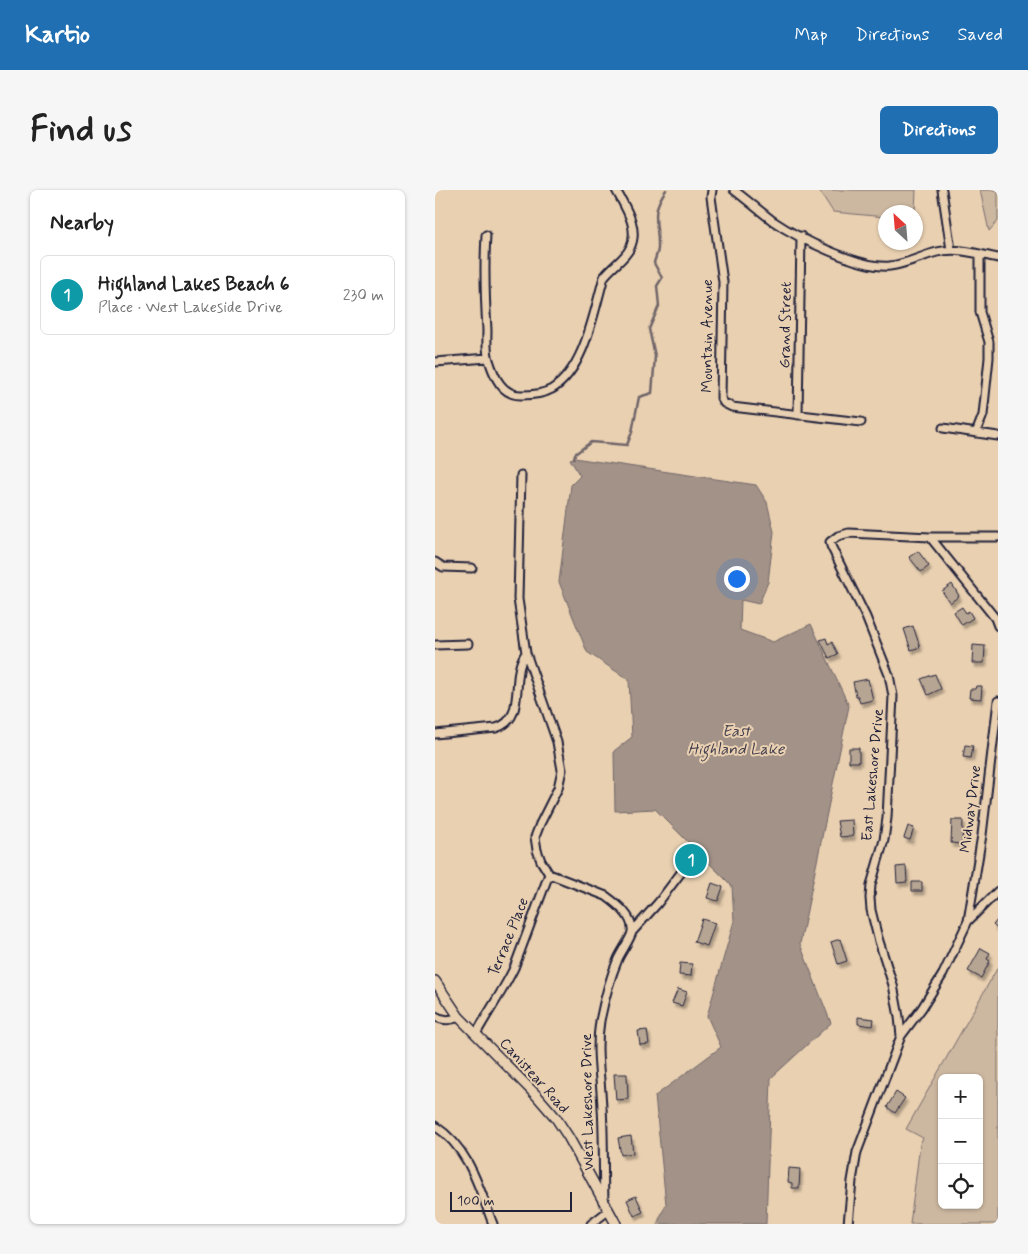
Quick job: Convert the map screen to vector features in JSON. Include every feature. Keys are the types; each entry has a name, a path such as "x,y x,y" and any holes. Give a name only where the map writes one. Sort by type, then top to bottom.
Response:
{"street":[{"path":"485,235 484,273 488,358 498,382 503,389 517,395 534,395 552,389 576,363 584,344 604,277 630,248 633,236 632,222 616,190"},
{"name":"Mountain Avenue","path":"712,190 711,197 723,282 721,398 724,403 732,407 861,422"},
{"path":"734,190 774,221 801,236 860,263 878,266 911,262 937,252 951,250 998,258"},
{"path":"942,190 951,250"},
{"name":"Grand Street","path":"798,415 801,236"},
{"path":"976,433 983,414 989,358 989,342 980,312 980,254"},
{"path":"435,362 488,358"},
{"path":"943,428 998,436"},
{"path":"521,475 518,599 527,653 557,742 562,770 558,788 535,837 537,850 549,874 606,896 614,902 623,910 630,922 632,932"},
{"name":"East Lakeshore Drive","path":"848,1224 857,1152 901,1036 893,985 877,938 870,898 871,885 887,818 893,696 889,675 866,617 831,546 833,539 849,534 930,537"},
{"path":"930,537 998,537"},
{"path":"930,537 995,618 998,626"},
{"path":"435,562 443,567 472,568"},
{"path":"435,645 468,644"},
{"path":"435,734 505,726 511,720 514,711 521,660 527,653"},
{"name":"Midway Drive","path":"968,922 982,835 998,700"},
{"name":"West Lakeshore Drive","path":"604,1200 602,1106 598,1072 601,1021 618,960 632,932 658,903 683,870"},
{"name":"Terrace Place","path":"476,1034 514,968 549,874"},
{"path":"901,1036 922,1008 943,974 968,922 998,891"},
{"name":"Canistear Road","path":"435,981 459,1018 537,1096 556,1118 616,1224"},
{"path":"435,1016 441,1020 459,1018"},
{"path":"435,1126 451,1138 467,1159 493,1224"},
{"path":"591,1224 608,1211"}],"shaded area":[{"path":"819,190 916,190 915,205 878,205 878,216 833,212"},
{"path":"980,190 998,190 998,221 989,231"},
{"path":"998,967 998,1224 910,1224 920,1144 923,1138 906,1129"}],"water":[{"name":"East Highland Lake","path":"574,458 756,485 767,502 774,532 768,582 759,604 741,600 740,630 773,642 811,624 849,706 800,944 831,1023 771,1078 766,1224 657,1224 666,1204 655,1096 721,1047 707,1016 734,921 732,886 655,809 615,811 614,751 632,737 629,680 587,652 559,582 571,485 580,476 570,459"}],"building":[{"path":"918,551 929,566 921,572 909,557"},
{"path":"952,584 959,596 950,603 942,591"},
{"path":"962,607 966,613 969,611 973,618 962,625 954,612"},
{"path":"913,626 920,647 911,650 904,629"},
{"path":"826,638 828,644 832,642 838,654 829,658 820,640"},
{"path":"973,645 985,646 984,663 972,663"},
{"path":"935,674 941,689 928,695 921,679"},
{"path":"868,679 873,700 860,703 858,696 856,696 853,682"},
{"path":"976,686 982,686 981,699 969,698 970,689 975,689"},
{"path":"965,745 973,746 971,758 963,757"},
{"path":"849,748 859,748 859,762 849,762"},
{"path":"852,820 853,836 840,837 837,821"},
{"path":"952,820 963,820 962,844 951,843"},
{"path":"908,826 914,828 910,840 904,838"},
{"path":"906,866 907,882 897,883 896,867"},
{"path":"912,882 922,882 922,891 912,891"},
{"path":"712,883 723,887 718,901 707,898"},
{"path":"702,919 715,923 707,946 694,942"},
{"path":"998,919 998,930 993,925"},
{"path":"840,939 847,961 838,964 831,942"},
{"path":"981,948 990,953 987,959 990,961 981,978 968,971"},
{"path":"680,963 692,964 691,976 679,975"},
{"path":"678,989 687,992 682,1006 672,1003"},
{"path":"858,1017 874,1019 873,1026 858,1024"},
{"path":"647,1030 649,1044 640,1045 638,1031"},
{"path":"614,1074 627,1074 628,1099 616,1100"},
{"path":"896,1092 905,1098 895,1113 887,1107"},
{"path":"631,1136 633,1153 621,1155 618,1138"},
{"path":"789,1168 800,1169 799,1188 792,1188 792,1183 788,1182"},
{"path":"636,1196 643,1212 634,1216 627,1200"}],"waterway":[{"path":"574,458 575,454 591,442 627,445 632,432 639,397 652,393 655,356 649,329 659,306 657,286 662,278 654,263 658,252 656,212 666,190"}],"place":[{"name":"Highland Lakes Beach 6","path":"691,860"}]}
